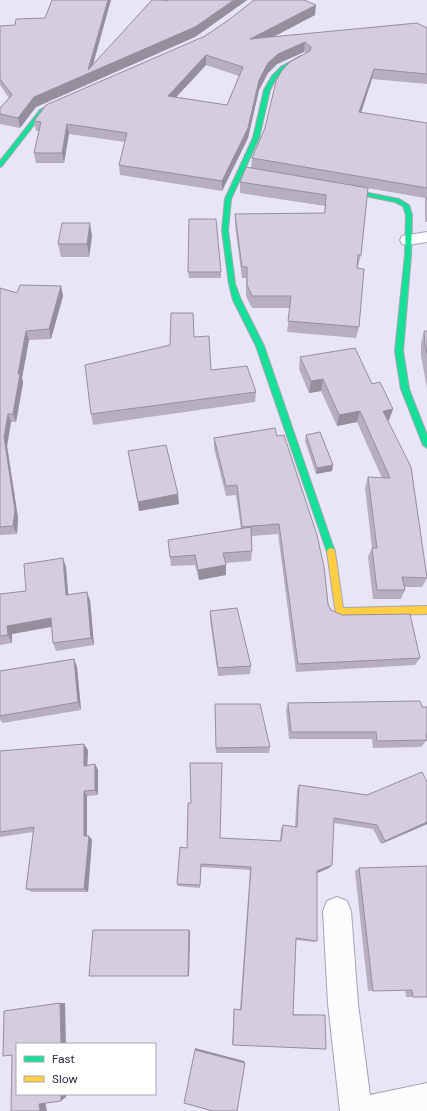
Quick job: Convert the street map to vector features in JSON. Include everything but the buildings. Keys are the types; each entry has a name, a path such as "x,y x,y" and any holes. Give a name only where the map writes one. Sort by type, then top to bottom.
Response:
{"street":[{"path":"303,57 283,68 274,77 264,100 256,138 244,173 228,199 225,216 226,248 232,284 237,300 260,346 331,551 339,612 427,610"},
{"path":"0,165 42,111 67,100"},
{"path":"332,188 402,202 408,208 408,240 399,351 405,389 427,445"},
{"path":"408,240 427,237"},
{"path":"336,911 343,1004 356,1111"},
{"path":"368,1111 427,1099"}],"traffic: fast":[{"path":"303,57 283,68 274,77 267,90 256,138 228,199 225,230 232,284 237,300 260,346 331,552"},
{"path":"0,165 42,111 57,104"},
{"path":"338,189 397,200 406,205 409,215 408,255 399,351 405,389 427,445"}],"traffic: slow":[{"path":"331,552 339,612 427,610"}]}
